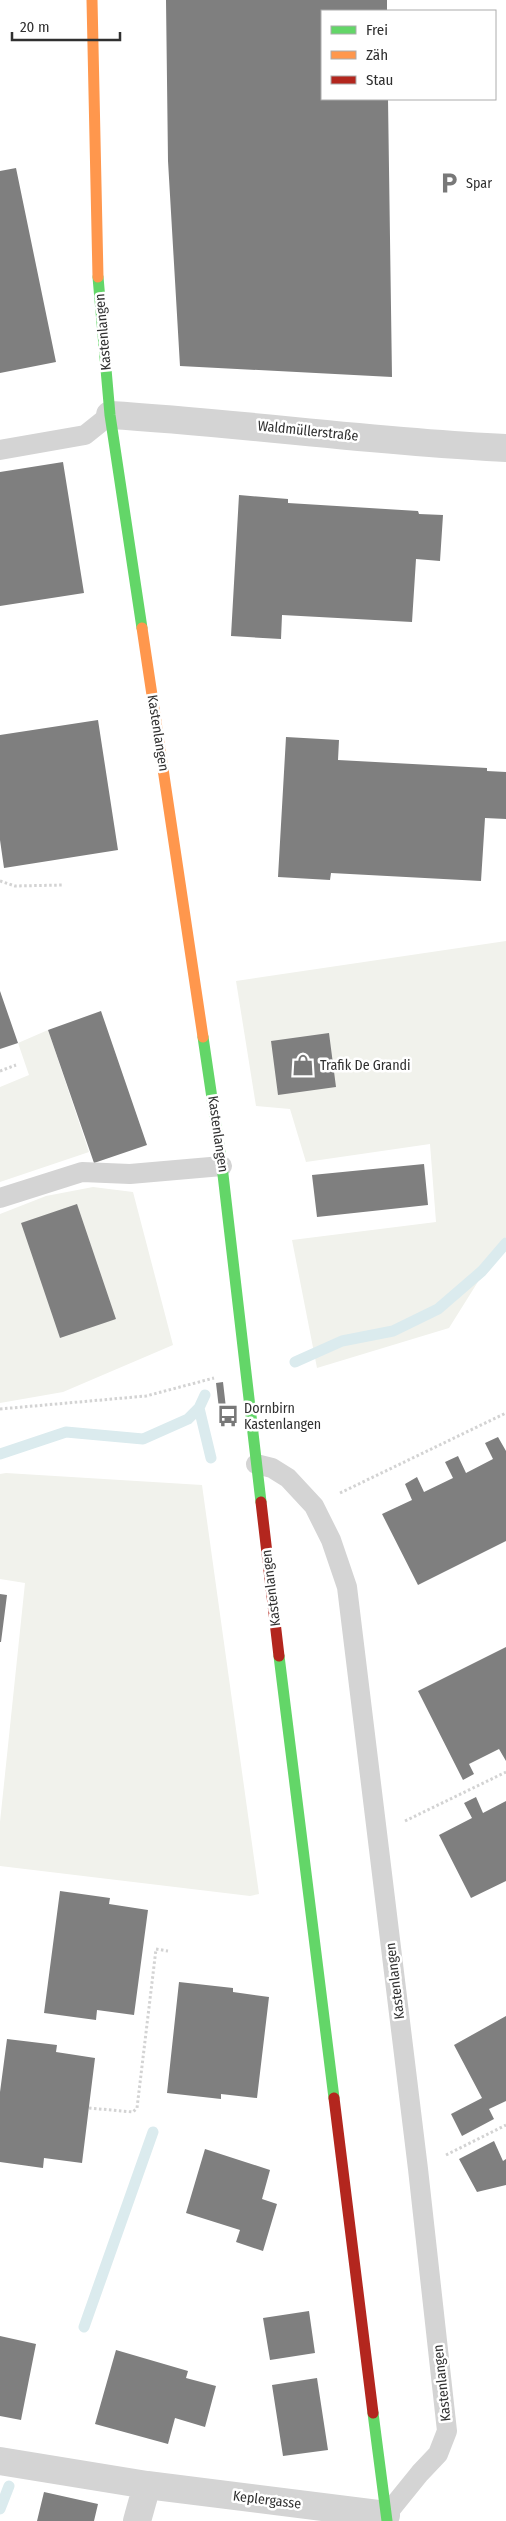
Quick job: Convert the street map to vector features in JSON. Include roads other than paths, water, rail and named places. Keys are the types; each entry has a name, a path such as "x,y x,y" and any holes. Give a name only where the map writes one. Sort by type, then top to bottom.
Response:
{"street":[{"name":"Kastenlangen","path":"92,0 97,261 110,415 222,1166 292,1770 387,2518"},
{"name":"Waldmüllerstraße","path":"110,415 198,420 446,445 506,448"},
{"name":"Keplergasse","path":"0,2461 147,2485 387,2518"},
{"path":"137,2521 147,2485"}],"lane":[{"path":"0,450 85,435 110,415"},
{"path":"0,1198 82,1172 130,1174 222,1166"},
{"name":"Kastenlangen","path":"256,1464 272,1468 288,1478 314,1506 331,1540 347,1587 378,1834 447,2431 438,2454 420,2473 387,2518"}],"waterway":[{"path":"295,1362 342,1341 393,1331 438,1309 482,1271 506,1243"},
{"path":"0,1454 66,1432 143,1439 188,1419 199,1408 205,1395"},
{"path":"199,1408 211,1458"},
{"path":"84,2327 153,2132"},
{"path":"0,2509 9,2486"}],"place":[{"name":"Spar","path":"449,183"},
{"name":"Trafik De Grandi","path":"303,1065"},
{"name":"Dornbirn Kastenlangen","path":"228,1416"}]}
